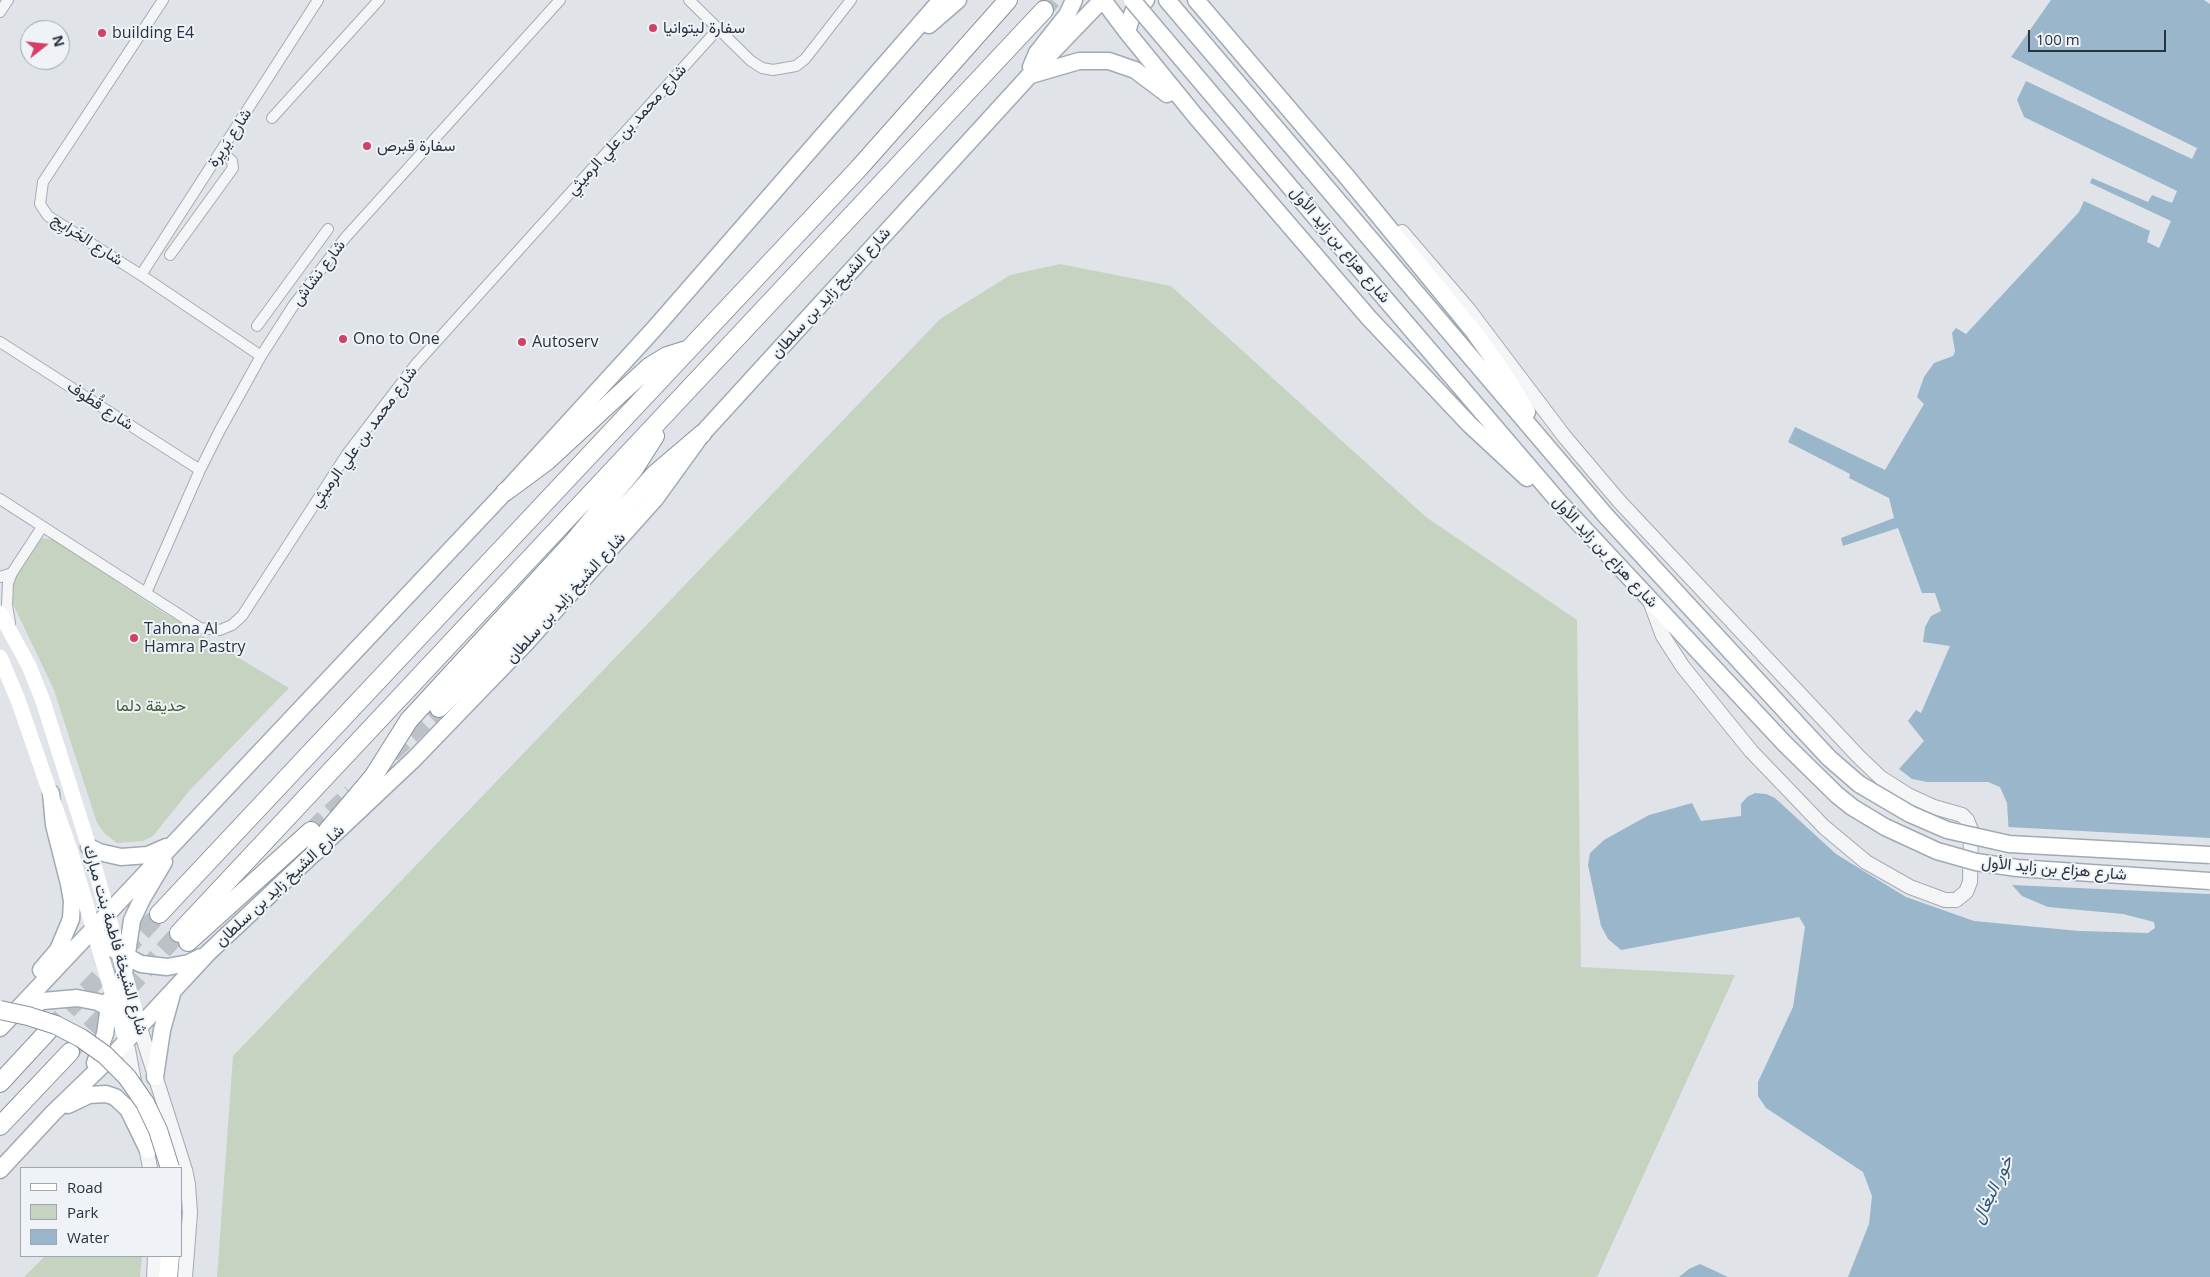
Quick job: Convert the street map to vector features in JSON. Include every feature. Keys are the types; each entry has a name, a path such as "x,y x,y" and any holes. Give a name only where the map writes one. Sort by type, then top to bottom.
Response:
{"highway":[{"path":"158,914 859,168 1008,0"},
{"path":"311,831 184,938 662,418 1044,10"},
{"path":"505,492 547,462 649,368 666,356 689,349"},
{"path":"315,852 328,830 373,776 409,720 549,570 634,469 650,445 662,418"},
{"path":"439,708 498,650 655,474 702,434"},
{"path":"5,1014 28,1016 56,1025 81,1038 105,1055 127,1077 145,1103 158,1130 170,1167"},
{"path":"0,1082 49,1030"},
{"path":"0,1126 70,1052"},
{"path":"168,1277 170,1257"}],"main road":[{"path":"5,1014 93,929 505,492 660,323 941,0"},
{"path":"910,35 931,23 958,0"},
{"path":"1103,0 1197,118 1369,318 1422,375 1505,458 1559,502"},
{"name":"شارع الشيخ زايد بن سلطان","path":"0,1170 52,1113 127,1045 139,1025 208,953 414,759 533,636 655,499 702,434 1029,76 1103,0"},
{"name":"شارع هزاع بن زايد الأول","path":"1132,0 1559,502 1785,744 1837,795 1868,818 1902,836 1950,855 1976,862 2017,868 2210,881"},
{"path":"1127,32 1133,12 1146,0"},
{"name":"شارع هزاع بن زايد الأول","path":"1167,0 1351,219 1606,516 1802,730 1844,772 1876,795 1910,814 1954,832 2009,844 2210,855"},
{"path":"1186,0 1200,4 1347,177 1484,346 1518,396 1542,441"},
{"path":"1029,76 1037,52 1070,5"},
{"path":"1029,76 1079,61 1099,60 1118,63 1143,75 1197,118"},
{"name":"شارع الشيخة فاطمة بنت مبارك","path":"0,614 29,666 43,701 122,955"},
{"name":"شارع الشيخة فاطمة بنت مبارك","path":"0,657 18,700 51,793 111,987"},
{"path":"0,1028 5,1014 58,950 71,918 72,901 56,835 51,793"},
{"path":"89,847 110,855 134,857 154,852 172,844"},
{"path":"113,1010 111,987 136,909 158,874 172,844"},
{"path":"93,929 99,938 122,955 141,964 167,967 189,963 208,953"},
{"path":"92,1075 124,974 122,955"},
{"name":"شارع الشيخة فاطمة بنت مبارك","path":"124,974 139,1025"},
{"path":"155,1077 162,1030 174,990"},
{"path":"5,1014 54,998 82,999 113,1010 139,1025"},
{"name":"شارع الشيخة فاطمة بنت مبارك","path":"113,1010 127,1045"},
{"path":"52,1113 90,1094 106,1094 115,1097 128,1109 148,1150"}],"street":[{"path":"0,12 8,0"},
{"name":"شارع الخَرايِج","path":"163,0 43,182 40,204 48,216 141,275 261,356"},
{"name":"شارع يَريِرة","path":"141,275 318,0"},
{"name":"شارع يَريِرة","path":"272,118 378,0"},
{"name":"شارع نشاش","path":"146,593 200,470 261,356 305,289 345,238 560,0"},
{"path":"689,0 752,61 762,68 774,70 796,66 805,59 851,0"},
{"name":"شارع محمد بن علي الرميثي","path":"0,499 200,628 220,630 237,621 347,454 416,364 718,29"},
{"path":"170,255 232,168 232,161 221,152"},
{"path":"1347,177 1390,218 1468,309 1564,436 1614,495 1858,756 1881,778 1901,791 1922,802 1962,815 1968,820 1971,830 1970,882 1966,892 1956,900 1945,900 1910,887 1866,862 1831,833 1751,751 1683,667 1663,636 1650,601"},
{"path":"180,214 191,226"},
{"path":"257,326 328,229"},
{"path":"291,279 305,289"},
{"name":"شارع قُطُوف","path":"0,342 200,470"},
{"path":"13,636 7,605 8,583 12,573 42,527"},
{"path":"0,577 12,573"},
{"name":"شارع الشيخة فاطمة بنت مبارك","path":"139,1025 188,1184 190,1213 185,1277"},
{"name":"شارع الشيخة فاطمة بنت مبارك","path":"127,1045 150,1167"},
{"path":"154,1277 156,1257"}],"green space":[{"path":"1060,264 1171,286 1426,517 1577,620 1581,967 1735,975 1597,1277 217,1277 233,1056 940,319 1010,275"},
{"name":"حديقة دلما","path":"43,538 54,540 161,611 289,688 190,790 153,836 143,841 117,843 105,834 97,823 54,690 11,600 13,578 35,545"},
{"path":"44,1257 142,1257 140,1277 24,1277"}],"water":[{"name":"خور البغال","path":"2051,0 2204,0 2210,4 2210,1277 1848,1277 1869,1224 1872,1196 1863,1172 1766,1108 1758,1096 1758,1082 1793,1007 1805,927 1799,917 1621,950 1608,939 1601,926 1588,865 1590,853 1604,840 1649,815 1692,803 1701,821 1741,816 1741,804 1747,797 1755,793 1766,794 1775,798 1836,854 1906,897 1974,921 2079,931 2148,933 2155,928 2154,922 2123,914 2048,907 2022,896 2012,885 2007,803 2000,787 1988,782 1927,782 1912,779 1899,769 1924,741 1908,721 1916,710 1921,713 1950,646 1923,642 1925,627 1931,616 1941,611 1935,593 1922,593 1898,528 1843,546 1841,538 1894,518 1889,498 1849,478 1850,474 1788,442 1795,427 1885,470 1924,404 1917,397 1924,377 1934,363 1953,356 1955,351 1952,333 1956,328 1966,334 2079,212 2084,201 2150,231 2147,242 2159,248 2171,221 2090,183 2092,178 2148,202 2152,195 2172,203 2177,191 2024,117 2017,100 2026,81 2192,159 2197,148 2011,57"},
{"path":"1700,1264 1728,1277 1679,1277 1689,1269"}],"pier":[{"path":"2008,827 2210,838 2210,894 2012,885"}],"tunnel":[{"path":"1044,10 1052,0"},
{"path":"391,754 439,708"},
{"path":"311,831 351,793"},
{"path":"49,1030 159,914"},
{"path":"72,1050 179,933"}],"place":[{"name":"سفارة ليتوانيا","path":"653,28"},
{"name":"building E4","path":"102,33"},
{"name":"سفارة قبرص","path":"367,146"},
{"name":"Ono to One","path":"343,339"},
{"name":"Autoserv","path":"522,342"},
{"name":"Tahona Al Hamra Pastry","path":"134,638"}]}
